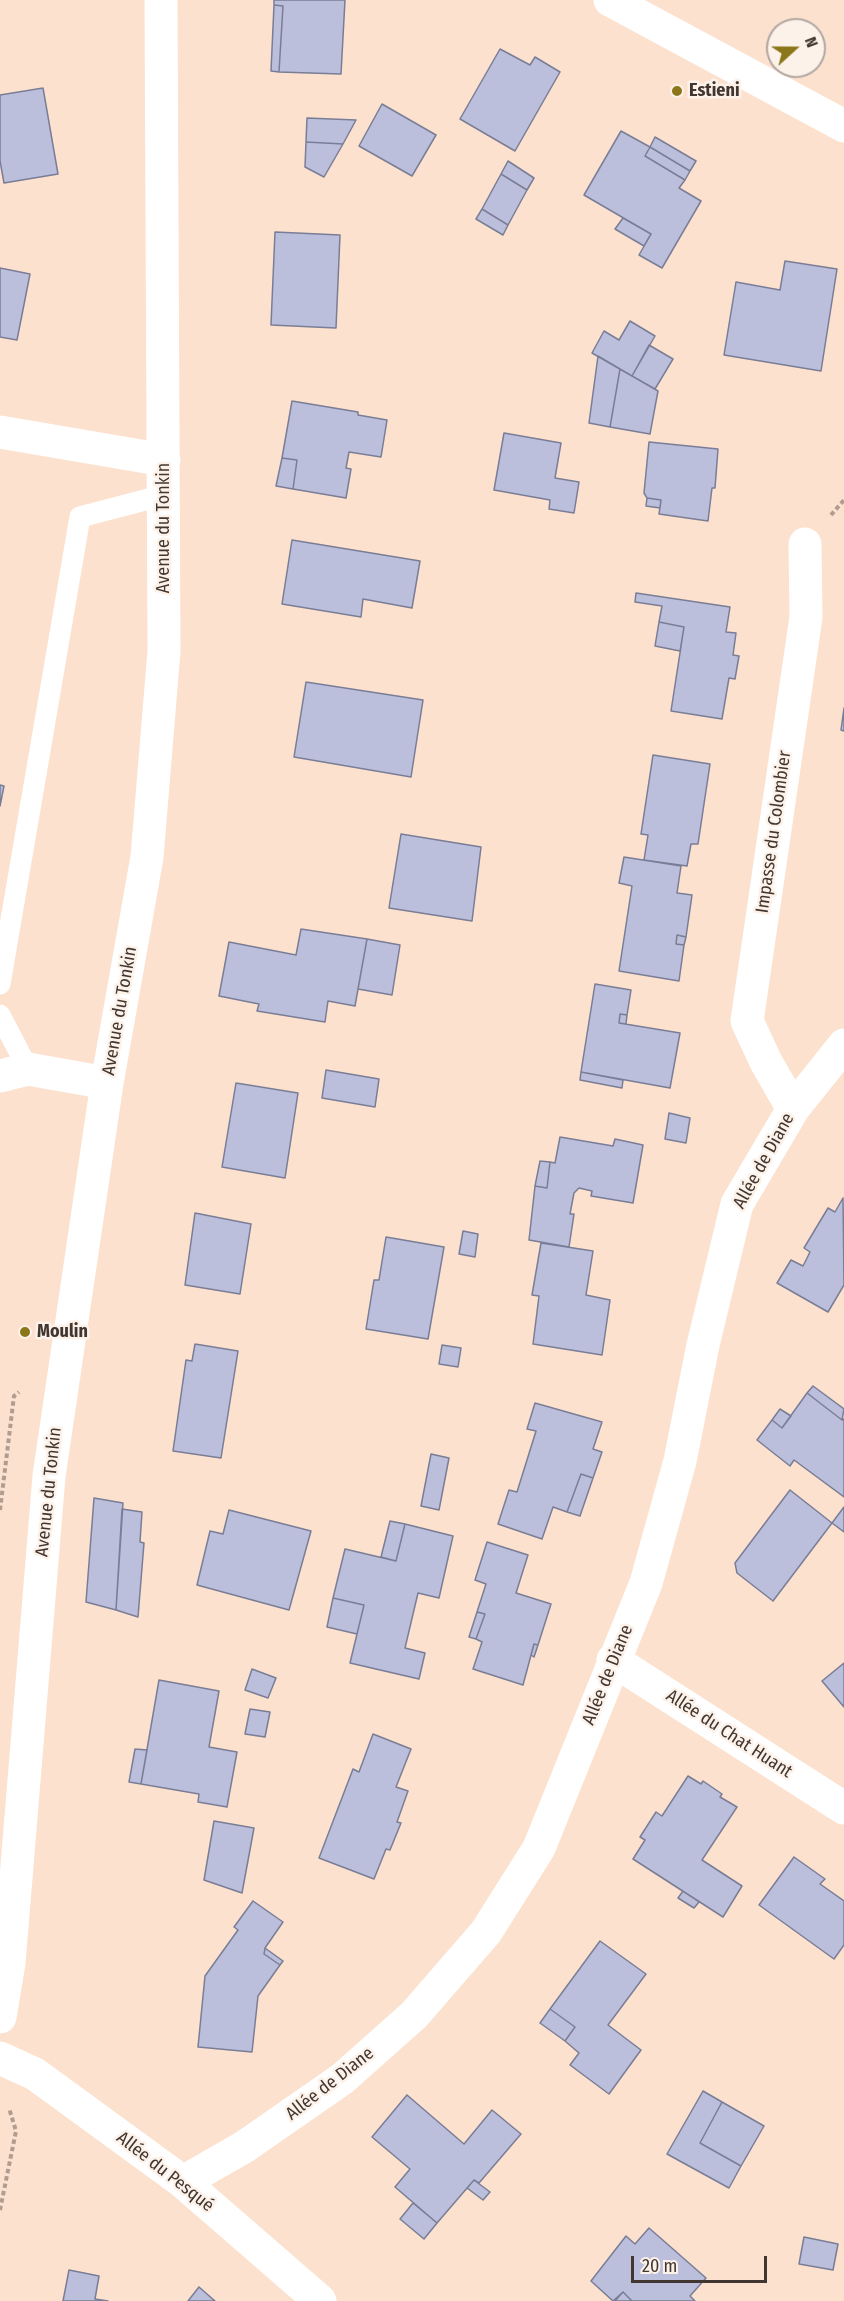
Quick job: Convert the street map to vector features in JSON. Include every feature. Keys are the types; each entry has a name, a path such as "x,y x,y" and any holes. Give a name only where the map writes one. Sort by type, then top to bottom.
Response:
{"street":[{"path":"610,0 844,126"},
{"name":"Avenue du Tonkin","path":"0,2017 9,1963 49,1476 107,1083 147,857 164,651 159,4"},
{"path":"0,432 164,460"},
{"name":"Impasse du Colombier","path":"794,1109 766,1062 747,1021 806,617 805,544"},
{"name":"Allée de Diane","path":"183,2182 244,2147 342,2079 414,2015 486,1932 539,1848 646,1583 680,1461 703,1345 737,1204 794,1109 833,1082 844,1045"},
{"path":"14,1072 107,1083"},
{"name":"Allée du Chat Huant","path":"614,1660 844,1808"},
{"name":"Allée du Pesqué","path":"0,2058 35,2074 183,2182 320,2301"}],"lane":[{"path":"0,984 80,517 164,495"},
{"path":"0,1015 14,1072"}],"path":[{"path":"0,2210 16,2131 6,2098"}],"building":[{"path":"274,0 345,0 341,74 279,72 283,6 274,5"},
{"path":"274,5 283,6 279,72 271,71"},
{"path":"500,49 530,65 535,57 560,72 515,151 460,119"},
{"path":"43,88 58,174 4,183 0,161 0,95"},
{"path":"382,104 436,135 412,176 359,146"},
{"path":"307,118 356,120 343,144 306,142"},
{"path":"621,131 650,147 645,156 685,180 679,188 701,201 662,268 639,255 651,234 584,195"},
{"path":"655,137 696,161 690,171 650,147"},
{"path":"306,142 343,144 324,177 305,167"},
{"path":"650,147 690,171 685,180 645,156"},
{"path":"508,161 534,178 527,190 501,174"},
{"path":"501,174 527,190 508,225 482,209"},
{"path":"482,209 508,225 503,235 476,219"},
{"path":"623,218 651,234 644,246 615,229"},
{"path":"275,232 340,235 336,328 271,325"},
{"path":"785,261 837,269 821,371 724,355 736,282 780,290"},
{"path":"0,268 30,274 17,340 0,337"},
{"path":"630,321 655,336 632,376 592,353 604,331 619,340"},
{"path":"649,345 673,359 655,389 632,376"},
{"path":"598,356 620,369 610,427 589,423"},
{"path":"620,369 658,391 650,434 610,427"},
{"path":"292,401 358,412 358,415 387,420 381,457 349,452 346,468 351,469 346,498 293,489 297,460 282,458"},
{"path":"504,433 561,443 555,478 579,482 574,513 549,509 550,500 494,490"},
{"path":"649,442 718,449 715,488 712,488 708,521 659,514 661,500 647,498 644,493"},
{"path":"282,458 297,460 293,489 276,486"},
{"path":"647,498 661,500 660,508 646,506"},
{"path":"292,540 420,561 412,608 363,599 361,617 282,604"},
{"path":"636,593 730,607 726,632 736,633 733,655 739,656 735,679 729,678 722,719 671,711 684,627 659,622 662,606 635,602"},
{"path":"659,622 684,627 680,651 655,646"},
{"path":"306,682 423,700 411,777 294,757"},
{"path":"844,708 844,731 841,730"},
{"path":"653,755 710,764 698,844 691,844 687,866 644,860 648,835 641,834"},
{"path":"0,785 4,786 0,806"},
{"path":"401,834 481,847 472,921 389,908"},
{"path":"624,857 681,866 677,893 692,895 686,937 677,935 676,944 684,945 679,981 619,971 632,886 619,883"},
{"path":"301,929 367,939 355,1006 328,1001 325,1022 257,1011 259,1004 219,996 229,942 296,955"},
{"path":"677,935 686,937 684,945 676,944"},
{"path":"367,939 400,945 392,995 358,989"},
{"path":"595,984 631,990 627,1015 620,1014 619,1023 680,1033 670,1088 581,1072"},
{"path":"620,1014 627,1015 626,1024 619,1023"},
{"path":"326,1070 379,1079 375,1107 322,1098"},
{"path":"581,1072 623,1080 622,1088 580,1080"},
{"path":"236,1083 298,1093 285,1178 222,1167"},
{"path":"669,1113 690,1118 686,1143 665,1139"},
{"path":"560,1137 613,1146 615,1139 643,1145 633,1203 591,1196 592,1191 579,1188 574,1193 570,1214 574,1214 569,1247 529,1240 535,1186 547,1188 550,1162 555,1163"},
{"path":"540,1161 550,1162 547,1188 535,1186"},
{"path":"843,1198 844,1285 828,1312 777,1283 791,1260 803,1266 810,1252 804,1248 828,1208 835,1212"},
{"path":"195,1213 251,1224 240,1294 185,1285"},
{"path":"463,1231 478,1234 475,1257 459,1254"},
{"path":"386,1237 444,1247 428,1339 366,1329 374,1280 379,1280"},
{"path":"541,1243 593,1251 586,1295 610,1300 602,1355 533,1344 539,1296 532,1295"},
{"path":"195,1344 238,1351 221,1458 173,1451 186,1360 192,1361"},
{"path":"442,1345 461,1348 458,1367 439,1364"},
{"path":"813,1386 844,1409 842,1420 807,1393"},
{"path":"807,1393 842,1420 844,1419 844,1497 794,1460 790,1466 757,1440 772,1420 782,1428"},
{"path":"535,1403 602,1422 593,1449 602,1452 593,1478 581,1474 567,1512 553,1507 542,1539 498,1524 509,1490 517,1492 536,1431 527,1429"},
{"path":"780,1409 791,1416 782,1428 772,1420"},
{"path":"431,1454 449,1458 439,1510 421,1506"},
{"path":"581,1474 593,1478 580,1516 567,1512"},
{"path":"790,1490 832,1523 773,1601 737,1573 735,1563"},
{"path":"94,1498 123,1503 116,1610 86,1602"},
{"path":"844,1507 844,1532 832,1523"},
{"path":"122,1509 142,1512 140,1542 144,1543 138,1617 116,1610"},
{"path":"229,1510 311,1531 289,1610 197,1585 210,1531 223,1534"},
{"path":"390,1521 405,1524 396,1561 381,1557"},
{"path":"405,1524 453,1536 439,1598 418,1593 405,1648 425,1653 419,1679 350,1663 364,1605 333,1598 345,1549 396,1561"},
{"path":"487,1542 528,1555 516,1593 551,1604 538,1645 534,1644 523,1685 473,1669 482,1642 476,1639 485,1614 477,1612 486,1584 475,1580"},
{"path":"333,1598 364,1605 357,1634 327,1627"},
{"path":"477,1612 485,1614 476,1639 469,1637"},
{"path":"534,1644 538,1645 534,1657 531,1655"},
{"path":"844,1663 844,1707 822,1681"},
{"path":"252,1669 276,1678 268,1698 245,1690"},
{"path":"159,1680 219,1691 209,1747 237,1752 227,1807 198,1802 199,1794 141,1784"},
{"path":"250,1709 270,1712 265,1737 245,1734"},
{"path":"373,1734 411,1749 396,1787 408,1791 397,1822 401,1823 390,1850 386,1849 374,1879 319,1858 353,1769 359,1772"},
{"path":"135,1749 147,1750 141,1784 129,1782"},
{"path":"688,1776 701,1784 703,1781 722,1794 720,1797 737,1807 702,1860 742,1886 723,1917 633,1859 645,1840 640,1837 656,1812 662,1816"},
{"path":"214,1821 254,1828 242,1893 204,1880"},
{"path":"794,1857 825,1879 820,1884 844,1901 844,1945 834,1959 759,1905"},
{"path":"683,1891 699,1902 694,1908 678,1898"},
{"path":"253,1901 283,1922 265,1948 264,1954 280,1965 258,1996 252,2052 198,2047 205,1976 238,1930 234,1927"},
{"path":"600,1941 646,1974 608,2025 641,2050 609,2094 570,2065 579,2053 565,2041 575,2027 550,2009"},
{"path":"265,1948 283,1961 280,1965 264,1954"},
{"path":"550,2009 575,2027 565,2041 540,2023"},
{"path":"703,2091 722,2102 700,2143 741,2166 729,2188 667,2154"},
{"path":"407,2095 464,2144 492,2110 521,2134 479,2183 474,2180 437,2223 395,2187 410,2169 372,2137"},
{"path":"722,2102 764,2126 741,2166 700,2143"},
{"path":"474,2180 490,2192 483,2200 467,2188"},
{"path":"413,2203 437,2223 424,2239 400,2219"},
{"path":"649,2228 706,2278 690,2296 695,2301 632,2301 623,2292 613,2301 591,2281 626,2236 635,2244"},
{"path":"804,2237 838,2244 833,2270 799,2264"},
{"path":"69,2270 99,2276 95,2299 108,2301 63,2301"},
{"path":"199,2287 215,2301 188,2301"},
{"path":"623,2292 632,2301 615,2301"}],"place":[{"name":"Estieni","path":"677,91"},
{"name":"Moulin","path":"25,1332"}]}
